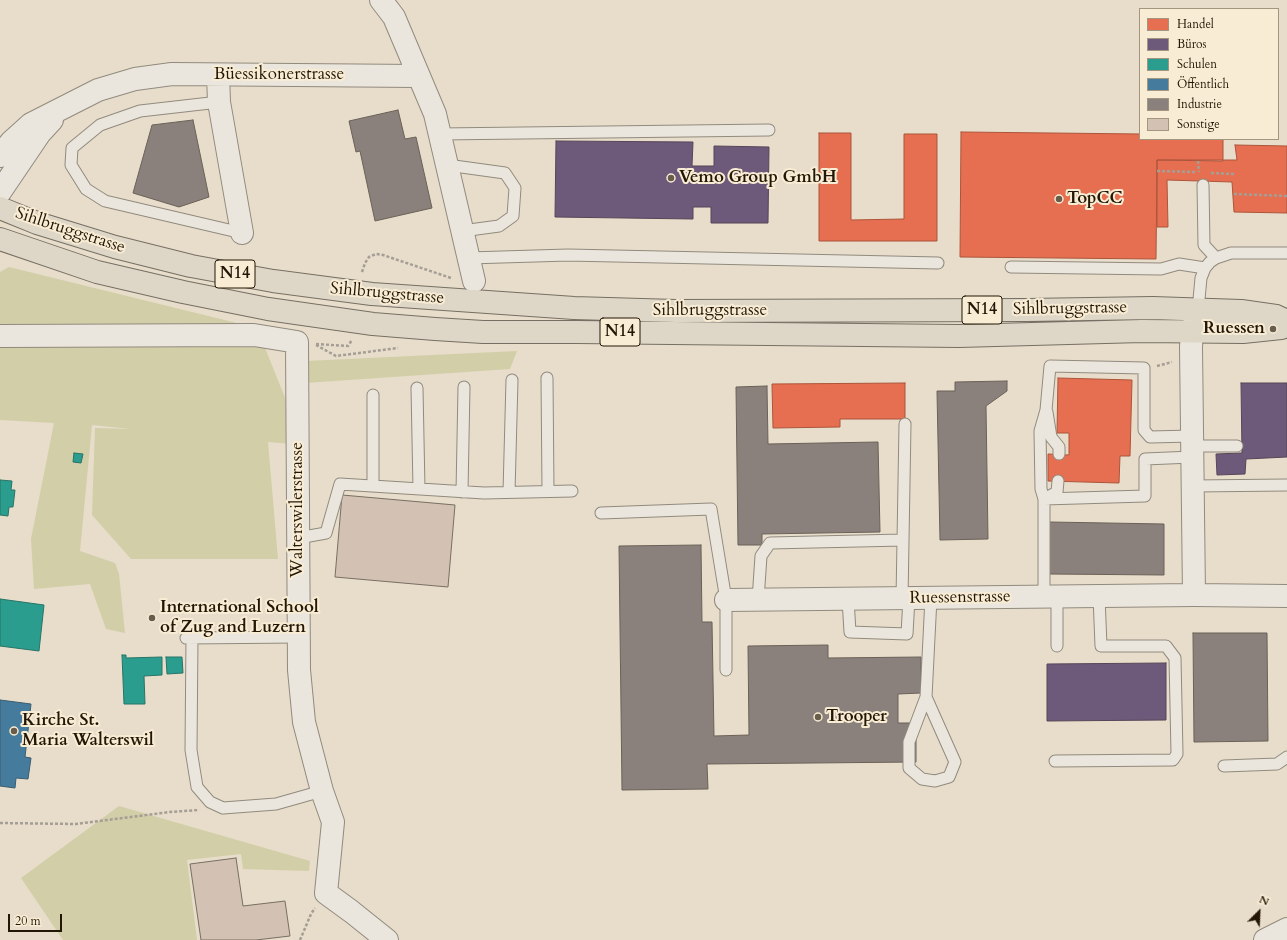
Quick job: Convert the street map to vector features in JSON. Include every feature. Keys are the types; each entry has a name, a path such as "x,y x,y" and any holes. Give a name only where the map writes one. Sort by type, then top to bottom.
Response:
{"main road":[{"name":"Sihlbruggstrasse","path":"0,208 37,223 115,247 191,266 273,281 372,294 574,308 676,311 1027,310 1153,308 1241,311 1276,316 1287,321"},
{"name":"Sihlbruggstrasse","path":"0,239 97,272 183,292 268,309 373,324 483,332 960,336 1142,331 1243,332 1287,326"}],"street":[{"path":"381,0 394,17 435,114 474,281"},
{"name":"Büessikonerstrasse","path":"0,156 11,142 31,124 98,90 135,79 172,74 418,76"},
{"path":"218,74 219,102 242,233"},
{"name":"Büessikonerstrasse","path":"0,192 40,133 62,108"},
{"path":"1194,595 1192,332 1198,310"},
{"name":"Walterswilerstrasse","path":"0,336 254,335 297,342 299,670 304,722 322,791 333,822 326,893"},
{"name":"Ruessenstrasse","path":"726,600 1194,595 1287,596"},
{"path":"326,893 387,940"},
{"path":"1265,940 1287,929"}],"lane":[{"path":"219,102 140,111 100,125 72,148 71,165 86,189 105,201 242,233"},
{"path":"440,134 769,130"},
{"path":"447,165 505,173 515,188 513,216 499,226 462,230"},
{"path":"1203,185 1204,245 1216,258"},
{"path":"1198,310 1201,278 1205,268 1216,258 1231,253 1287,253"},
{"path":"469,258 568,255 938,263"},
{"path":"1011,267 1161,269 1179,264 1205,268"},
{"path":"1057,646 1051,597 1044,499 1041,488 1040,431 1046,410 1050,366 1144,368 1144,430 1150,437 1192,447"},
{"path":"547,378 548,492"},
{"path":"509,492 512,380"},
{"path":"462,492 464,387"},
{"path":"417,388 419,489"},
{"path":"373,395 373,486"},
{"path":"1046,410 1051,437 1058,447 1059,454"},
{"path":"848,599 850,632 907,634 902,540 905,424"},
{"path":"1044,499 1145,496 1145,459 1192,447 1237,446"},
{"path":"1044,499 1056,492 1058,481"},
{"path":"298,538 326,534 340,484 484,493 572,491"},
{"path":"1193,486 1287,485"},
{"path":"601,513 711,509 726,600 726,670"},
{"path":"758,600 761,556 770,543 902,540"},
{"path":"1055,761 1173,760 1177,754 1175,658 1166,646 1101,646 1099,596"},
{"path":"926,697 955,762 948,777 935,781 922,779 909,768 909,742 926,697 931,598"},
{"path":"299,638 189,638 191,750 197,787 210,802 223,808 276,804 322,791"},
{"path":"1224,766 1277,764 1287,757"}],"path":[{"path":"1198,161 1199,172"},
{"path":"1234,194 1287,196"},
{"path":"362,273 365,263 369,257 376,254 454,279 474,281"},
{"path":"314,344 348,346 353,339"},
{"path":"0,823 76,824 170,812 223,808"},
{"path":"300,940 311,914 326,893"}],"shaded area":[{"path":"9,267 257,328 304,445 268,442 278,559 131,559 92,515 95,428 130,429 92,425 80,551 115,563 119,574 125,633 106,629 90,584 34,589 31,539 54,423 0,420 0,272"},
{"path":"517,351 510,369 305,383 306,361"},
{"path":"119,806 310,861 309,871 243,869 241,854 187,860 197,940 63,940 21,878"}],"building: Handel":[{"name":"TopCC","path":"961,132 1139,134 1139,140 1223,140 1223,161 1157,160 1156,259 960,257"},
{"path":"819,133 851,133 851,220 904,219 904,134 937,134 937,241 819,241"},
{"path":"1235,145 1287,146 1287,213 1234,212 1232,182 1167,180 1168,227 1157,227 1157,160 1237,160"},
{"path":"1058,378 1132,380 1130,456 1120,456 1119,483 1048,481 1048,454 1069,455 1069,433 1057,433"},
{"path":"905,383 905,419 840,419 840,427 773,428 772,384"}],"building: Büros":[{"path":"556,141 693,142 692,166 714,166 714,146 769,147 768,223 711,223 711,207 693,207 693,219 555,217"},
{"path":"1241,383 1287,383 1287,457 1246,459 1245,474 1217,475 1216,454 1242,453"},
{"path":"1166,663 1166,720 1047,721 1047,664"}],"building: Schulen":[{"path":"74,453 83,454 81,463 73,462"},
{"path":"0,480 12,481 11,490 15,490 13,507 9,507 8,516 0,515"},
{"path":"0,599 44,605 39,651 0,646"},
{"path":"122,655 126,655 126,658 162,657 162,675 144,676 145,704 124,704"},
{"path":"166,657 182,657 183,673 167,674"}],"building: Öffentlich":[{"name":"Kirche St. Maria Walterswil","path":"0,700 31,704 25,757 31,758 28,779 16,778 15,788 0,786"}],"building: Industrie":[{"path":"398,110 405,139 416,137 432,208 375,221 360,151 356,152 349,121"},
{"path":"193,120 209,197 179,207 133,193 152,125"},
{"path":"1007,381 1007,391 986,406 988,539 940,540 937,391 955,391 955,382"},
{"path":"767,386 768,444 878,442 880,532 762,534 762,545 738,545 736,387"},
{"path":"1049,522 1164,524 1164,575 1049,574"},
{"path":"701,545 702,622 712,622 714,736 749,735 748,646 828,645 828,658 921,657 921,693 898,694 898,723 916,723 916,762 707,764 708,789 622,790 619,546"},
{"path":"1193,633 1267,633 1268,741 1194,742"}],"building: Sonstige":[{"path":"342,495 455,505 448,587 335,577"},
{"path":"236,858 243,906 285,901 290,936 256,940 201,940 190,864"}],"place":[{"name":"Vemo Group GmbH","path":"671,178"},
{"name":"TopCC","path":"1059,199"},
{"name":"Ruessen","path":"1273,329"},
{"name":"International School of Zug and Luzern","path":"152,618"},
{"name":"Trooper","path":"818,717"},
{"name":"Kirche St. Maria Walterswil","path":"14,731"}]}
